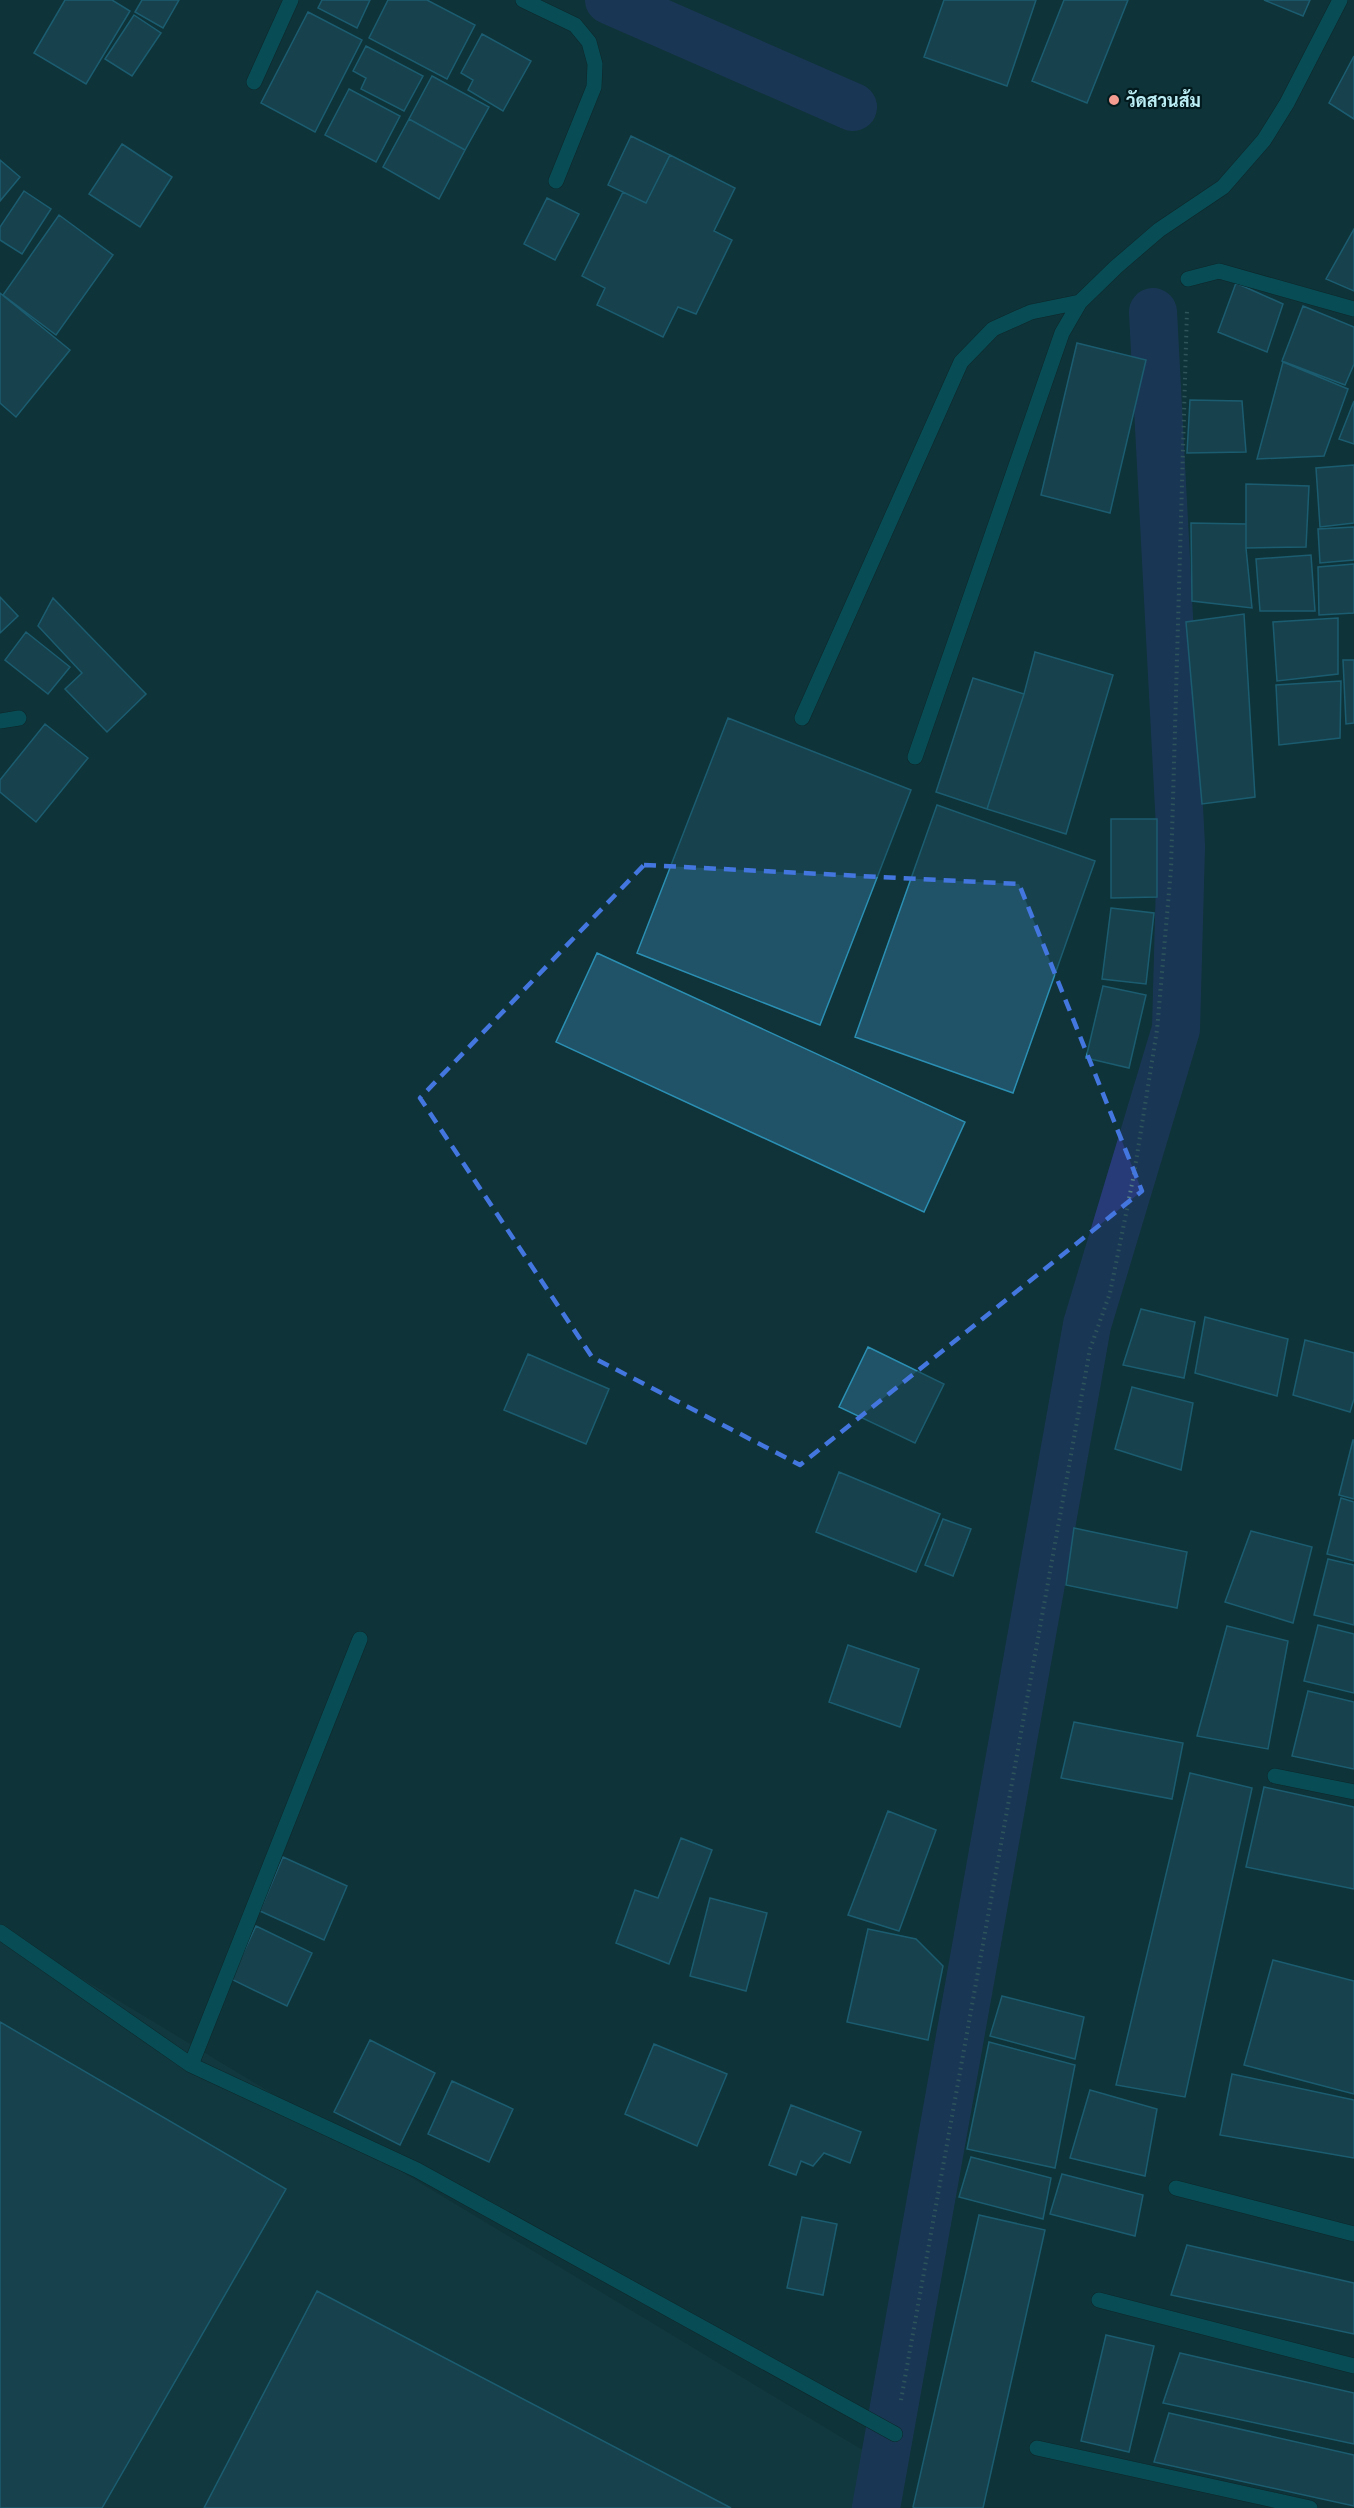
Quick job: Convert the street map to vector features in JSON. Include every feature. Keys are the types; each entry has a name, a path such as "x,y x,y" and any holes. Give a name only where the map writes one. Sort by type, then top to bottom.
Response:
{"street":[{"path":"254,82 291,0"},
{"path":"523,0 575,25 589,42 596,64 594,87 556,181"},
{"path":"915,757 1062,333 1080,302 1159,231 1223,187 1264,140 1287,102 1340,0"},
{"path":"1188,279 1219,271 1354,309"},
{"path":"802,718 961,362 993,329 1031,312 1080,302"},
{"path":"0,721 19,718"},
{"path":"191,2065 360,1639"},
{"path":"1275,1776 1354,1792"},
{"path":"0,1932 191,2065 417,2170 895,2434"},
{"path":"1176,2188 1354,2234"},
{"path":"1099,2300 1354,2366"},
{"path":"1037,2448 1310,2508"}],"path":[{"path":"895,2434 1090,1349 1110,1293 1134,1174 1157,1030 1171,869 1188,279"}],"highlighted area":[{"path":"644,865 1019,884 1142,1191 800,1465 592,1357 420,1098"}],"shaded area":[{"path":"0,1929 884,2463 878,2508 0,2508"}],"building":[{"path":"65,0 112,0 130,11 86,84 34,53"},
{"path":"142,0 179,0 163,28 135,12"},
{"path":"322,0 370,0 357,28 318,8"},
{"path":"388,0 427,0 475,25 447,79 369,38"},
{"path":"944,0 1036,0 1007,86 924,57"},
{"path":"1064,0 1128,0 1087,103 1032,81"},
{"path":"1264,0 1310,0 1303,16"},
{"path":"308,12 362,40 315,132 261,103"},
{"path":"134,15 161,33 132,76 105,59"},
{"path":"482,34 531,61 503,111 468,90 473,80 461,73"},
{"path":"366,46 423,76 404,111 361,89 366,78 353,71"},
{"path":"1354,56 1354,119 1329,103"},
{"path":"432,76 489,107 465,150 409,119"},
{"path":"349,89 400,116 376,162 325,135"},
{"path":"409,119 465,150 439,199 383,167"},
{"path":"631,136 670,155 646,203 608,185"},
{"path":"122,144 172,177 140,227 89,194"},
{"path":"670,155 735,188 714,231 732,240 696,314 678,307 663,337 597,305 605,288 582,276 623,192 646,203"},
{"path":"0,160 20,177 0,201"},
{"path":"24,191 51,209 22,254 0,240 0,227"},
{"path":"547,198 579,214 555,260 524,244"},
{"path":"59,215 113,255 56,335 3,295"},
{"path":"1354,229 1354,291 1326,279"},
{"path":"1236,283 1283,304 1267,352 1218,332"},
{"path":"0,293 70,350 16,417 0,403"},
{"path":"1303,306 1354,327 1354,364 1345,385 1282,361"},
{"path":"1077,343 1146,360 1110,513 1041,495"},
{"path":"1283,362 1348,389 1324,456 1257,459"},
{"path":"1190,400 1242,401 1246,452 1187,453"},
{"path":"1354,401 1354,444 1339,439"},
{"path":"1354,465 1354,523 1320,527 1316,468"},
{"path":"1246,484 1309,486 1306,547 1246,548"},
{"path":"1191,523 1246,524 1252,608 1192,601"},
{"path":"1354,527 1354,560 1320,563 1318,529"},
{"path":"1311,555 1315,611 1260,611 1256,559"},
{"path":"1354,564 1354,613 1319,615 1318,567"},
{"path":"0,597 18,616 0,633"},
{"path":"53,598 146,694 107,732 65,689 82,673 38,626"},
{"path":"1244,614 1255,797 1202,804 1186,622"},
{"path":"1338,618 1338,674 1277,681 1273,622"},
{"path":"26,632 70,667 48,694 5,660"},
{"path":"1035,652 1113,675 1066,834 987,809"},
{"path":"1343,660 1354,660 1354,723 1346,724"},
{"path":"973,678 1024,694 987,809 936,792"},
{"path":"1341,681 1340,738 1279,745 1276,685"},
{"path":"728,718 911,790 820,1025 637,953"},
{"path":"45,724 88,758 36,822 0,792 0,780"},
{"path":"937,805 1095,861 1013,1093 855,1037"},
{"path":"1111,819 1157,819 1157,897 1111,898"},
{"path":"1111,908 1154,913 1146,984 1102,979"},
{"path":"597,953 965,1122 924,1212 556,1042"},
{"path":"1103,986 1146,995 1129,1068 1086,1058"},
{"path":"1141,1309 1195,1322 1184,1378 1123,1365"},
{"path":"1205,1317 1288,1339 1277,1396 1195,1373"},
{"path":"1305,1340 1354,1353 1354,1399 1350,1412 1293,1395"},
{"path":"868,1347 944,1384 915,1443 839,1407"},
{"path":"528,1354 609,1389 586,1444 504,1410"},
{"path":"1132,1387 1193,1403 1181,1470 1115,1449"},
{"path":"1354,1440 1354,1499 1339,1495"},
{"path":"839,1472 940,1514 916,1572 816,1532"},
{"path":"1341,1498 1354,1502 1354,1561 1327,1554"},
{"path":"943,1519 971,1529 953,1576 925,1565"},
{"path":"1074,1528 1187,1552 1177,1608 1066,1585"},
{"path":"1251,1531 1312,1547 1293,1623 1225,1602"},
{"path":"1328,1559 1354,1565 1354,1625 1314,1615"},
{"path":"1318,1625 1354,1634 1354,1693 1304,1681"},
{"path":"1227,1626 1288,1641 1268,1749 1197,1736"},
{"path":"848,1645 919,1669 900,1727 829,1702"},
{"path":"1308,1691 1354,1702 1354,1769 1292,1756"},
{"path":"1074,1722 1183,1743 1172,1799 1061,1778"},
{"path":"1190,1773 1252,1788 1185,2097 1116,2085"},
{"path":"1264,1787 1354,1807 1354,1889 1246,1867"},
{"path":"888,1811 936,1830 899,1931 848,1915"},
{"path":"681,1838 712,1850 669,1964 616,1943 635,1890 658,1898"},
{"path":"283,1857 347,1886 324,1940 260,1911"},
{"path":"710,1898 767,1913 746,1991 690,1976"},
{"path":"256,1926 312,1953 287,2006 231,1979"},
{"path":"868,1929 916,1939 943,1966 928,2040 847,2022"},
{"path":"1273,1960 1354,1981 1354,2094 1244,2065"},
{"path":"1002,1996 1084,2017 1075,2059 990,2036"},
{"path":"0,2022 286,2189 102,2508 0,2508"},
{"path":"370,2040 435,2073 400,2145 334,2112"},
{"path":"989,2042 1075,2065 1055,2168 967,2149"},
{"path":"654,2044 727,2074 697,2146 625,2114"},
{"path":"1232,2074 1354,2100 1354,2158 1220,2135"},
{"path":"452,2081 513,2109 489,2162 428,2134"},
{"path":"1090,2090 1157,2109 1145,2176 1070,2158"},
{"path":"791,2105 861,2132 850,2163 824,2153 813,2166 801,2161 796,2175 769,2165"},
{"path":"971,2157 1051,2178 1043,2219 959,2197"},
{"path":"1062,2174 1143,2195 1135,2236 1050,2214"},
{"path":"979,2215 1045,2230 983,2508 915,2508 913,2507"},
{"path":"802,2217 837,2224 823,2295 787,2288"},
{"path":"1187,2245 1354,2283 1354,2334 1171,2295"},
{"path":"317,2291 731,2508 204,2508"},
{"path":"1106,2335 1154,2346 1129,2452 1081,2441"},
{"path":"1180,2353 1354,2393 1354,2444 1163,2403"},
{"path":"1169,2413 1354,2455 1354,2506 1154,2462"}],"waterway":[{"path":"609,0 853,107"},
{"path":"876,2508 1087,1325 1176,1029 1181,846 1153,312"}],"place":[{"name":"วัดสวนส้ม","path":"1114,100"}]}
